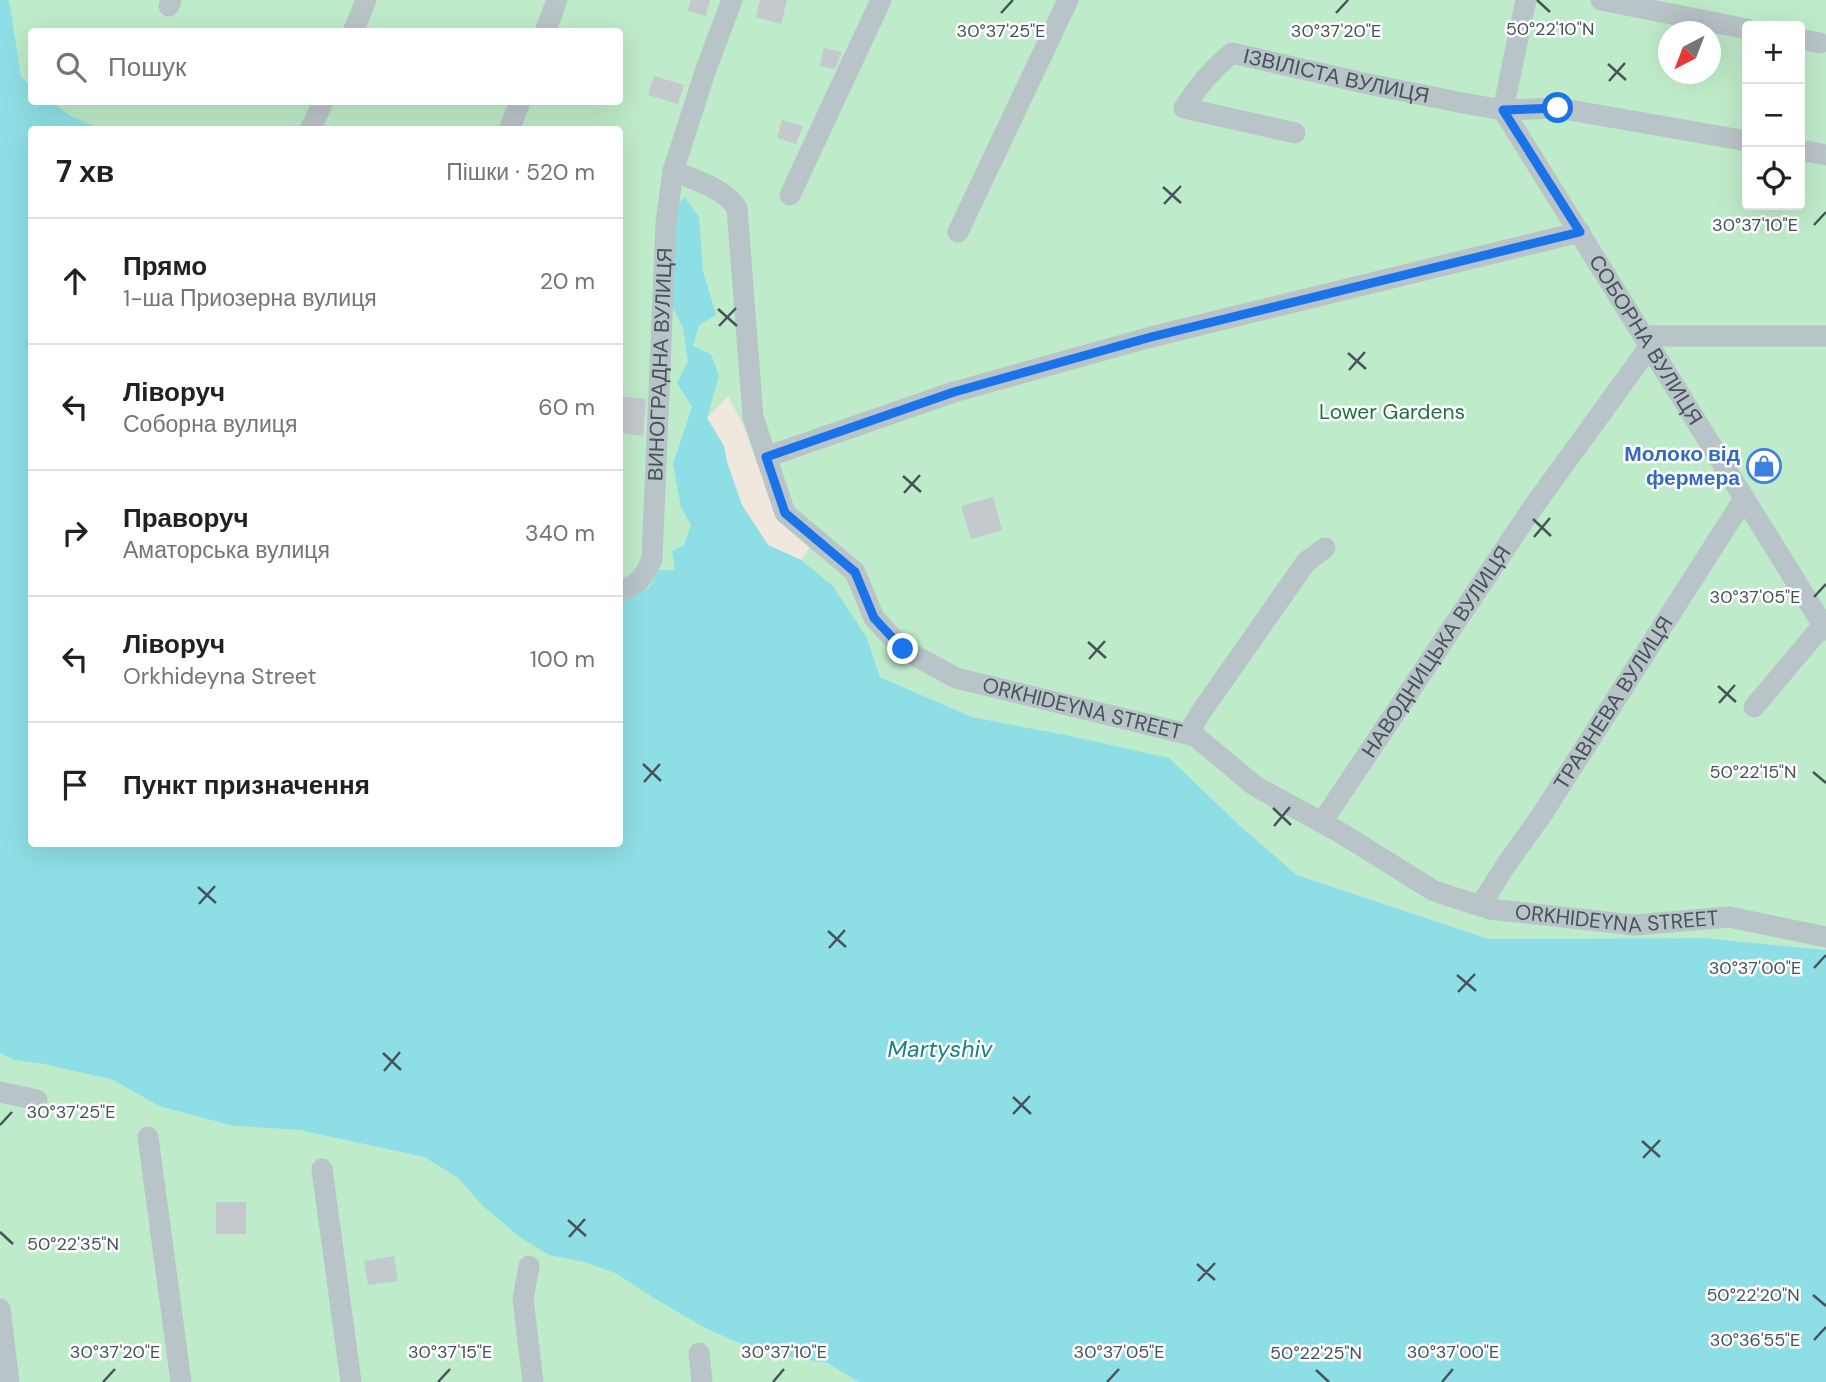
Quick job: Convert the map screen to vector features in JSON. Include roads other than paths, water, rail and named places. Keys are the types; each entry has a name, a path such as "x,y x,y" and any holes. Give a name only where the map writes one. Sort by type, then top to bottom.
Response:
{"street":[{"path":"355,28 366,0"},
{"path":"546,28 557,0"},
{"name":"ВИНОГРАДНА ВУЛИЦЯ","path":"623,590 645,575 652,559 666,223 673,171 732,0"},
{"path":"790,195 881,0"},
{"path":"958,232 1068,0"},
{"path":"1526,0 1503,110 1558,108 1742,140"},
{"path":"1601,0 1742,28"},
{"name":"ІЗВІЛІСТА ВУЛИЦЯ","path":"1295,133 1184,108 1198,85 1232,53 1368,84 1503,110"},
{"path":"312,126 323,105"},
{"path":"325,105 326,126"},
{"path":"511,126 519,105"},
{"name":"СОБОРНА ВУЛИЦЯ","path":"1503,110 1824,627"},
{"path":"1805,151 1826,155"},
{"name":"ORKHIDEYNA STREET","path":"673,171 719,190 729,197 737,208 753,417 785,513 855,572 874,618 903,649 956,678 1195,736 1255,786 1322,822 1434,891 1480,906 1634,925 1730,917 1826,937"},
{"path":"766,457 954,392 1151,337 1580,232"},
{"path":"1647,341 1826,336"},
{"name":"НАВОДНИЦЬКА ВУЛИЦЯ","path":"1322,822 1647,341"},
{"name":"ТРАВНЕВА ВУЛИЦЯ","path":"1480,906 1541,816 1744,499"},
{"path":"1188,734 1306,562 1325,548"},
{"path":"1754,707 1824,627"},
{"path":"0,1091 37,1100"},
{"path":"148,1137 181,1382"},
{"path":"322,1169 351,1382"},
{"path":"529,1266 523,1299 533,1382"},
{"path":"0,1309 9,1382"},
{"path":"699,1353 702,1382"}],"water":[{"name":"Martyshiv","path":"0,0 8,0 21,77 28,83 28,105 56,105 69,115 94,126 28,126 28,847 623,847 623,595 649,588 659,570 675,570 672,551 684,545 691,525 681,507 673,464 692,407 677,383 688,361 683,328 672,306 673,209 685,197 699,217 703,271 716,315 699,325 693,346 711,354 719,376 707,418 724,446 742,505 768,545 801,560 833,586 867,638 880,677 972,717 1169,758 1239,825 1297,875 1489,939 1705,938 1826,950 1826,1382 859,1382 827,1363 760,1352 707,1329 615,1273 584,1262 549,1255 518,1236 482,1205 458,1178 424,1157 299,1130 233,1126 159,1106 113,1080 14,1060 0,1053"}],"place":[{"name":"Молоко від фермера","path":"1764,466"}],"park label":[{"name":"Lower Gardens","path":"1392,412"}]}
